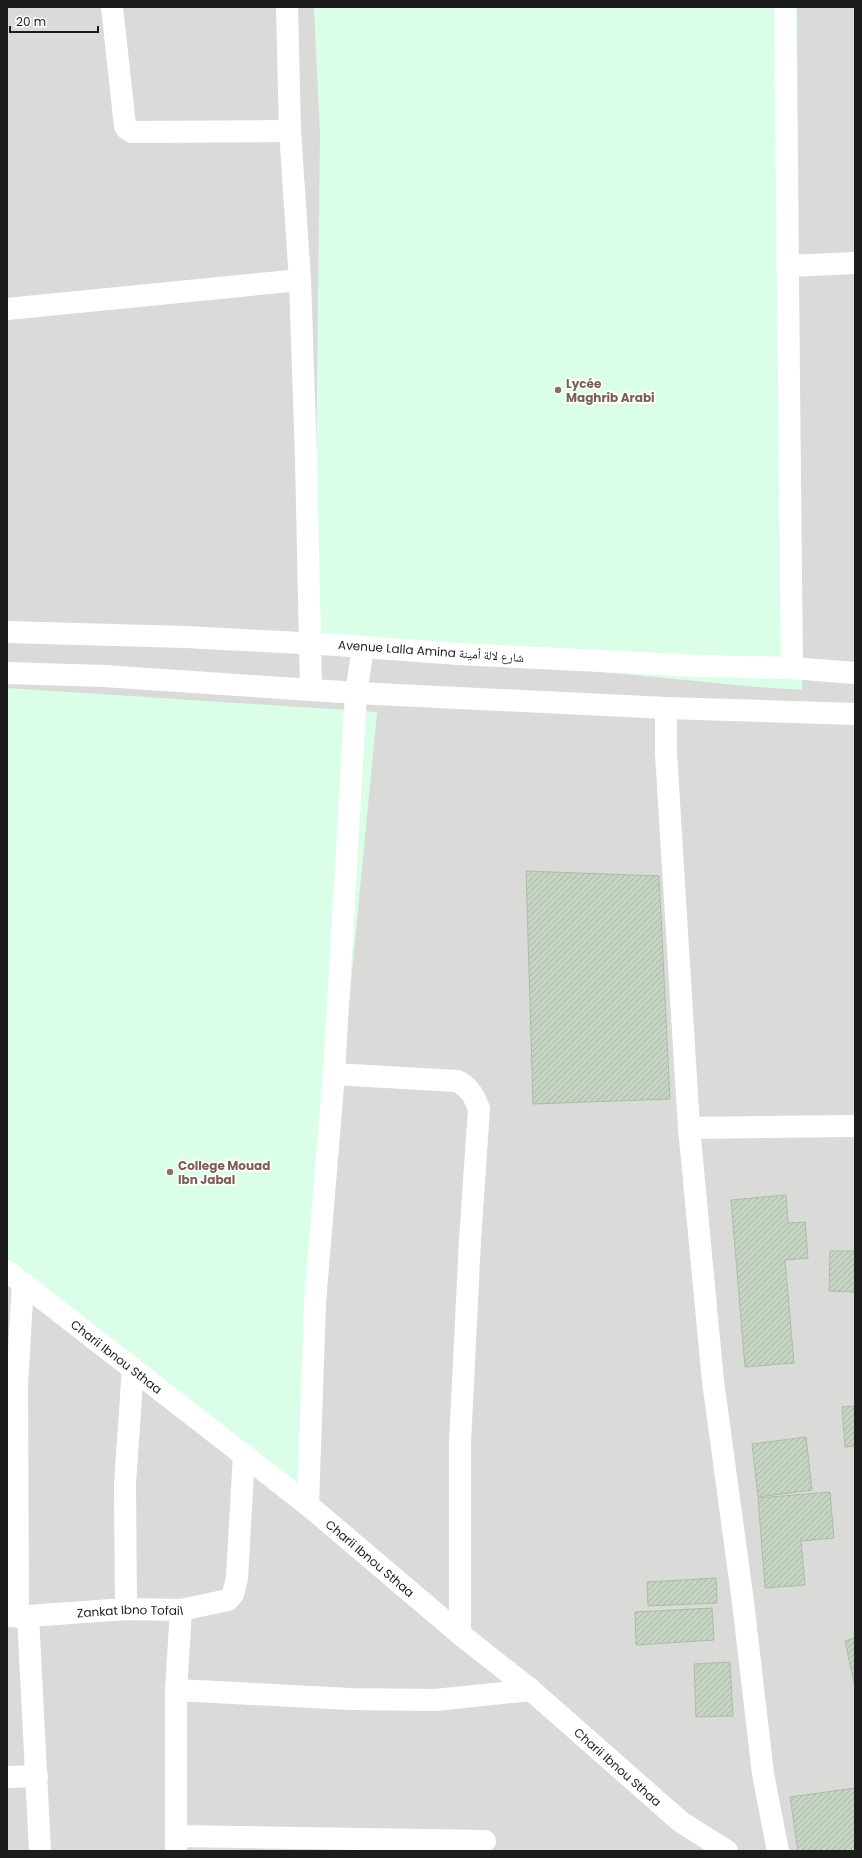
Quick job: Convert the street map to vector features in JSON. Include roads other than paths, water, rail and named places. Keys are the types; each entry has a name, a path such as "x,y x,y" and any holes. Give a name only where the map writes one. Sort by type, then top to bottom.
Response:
{"street":[{"path":"112,7 125,126 129,130 290,131"},
{"path":"287,7 290,131 300,280 311,690"},
{"path":"785,7 792,668"},
{"path":"787,266 855,263"},
{"path":"7,309 300,280"},
{"name":"Avenue Lalla Amina شارع لالة أمينة","path":"7,632 186,637 309,643 458,654 685,666 792,668 855,673"},
{"path":"308,1505 315,1303 334,1074 356,693 363,647"},
{"path":"7,673 104,676 356,693 666,708 855,714"},
{"path":"666,708 666,753 689,1128 713,1381 743,1602 763,1774 778,1851"},
{"path":"334,1074 457,1081 467,1087 476,1100 478,1109 460,1443 460,1634"},
{"path":"689,1128 855,1126"},
{"path":"15,1277 18,1616 37,1776 40,1851"},
{"name":"Charii Ibnou Sthaa","path":"15,1277 134,1368 180,1406 308,1505 460,1634 531,1690 682,1822 727,1851"},
{"path":"126,1609 125,1484 134,1368"},
{"name":"Zankat Ibno Tofail","path":"18,1616 126,1609 181,1610 228,1600 233,1594 237,1578 244,1454"},
{"path":"181,1610 176,1690 176,1843 485,1841"},
{"path":"176,1690 350,1699 435,1700 531,1690"},
{"path":"7,1777 37,1776"}],"place":[{"name":"Lycée Maghrib Arabi","path":"558,390"},
{"name":"College Mouad Ibn Jabal","path":"170,1172"}]}
